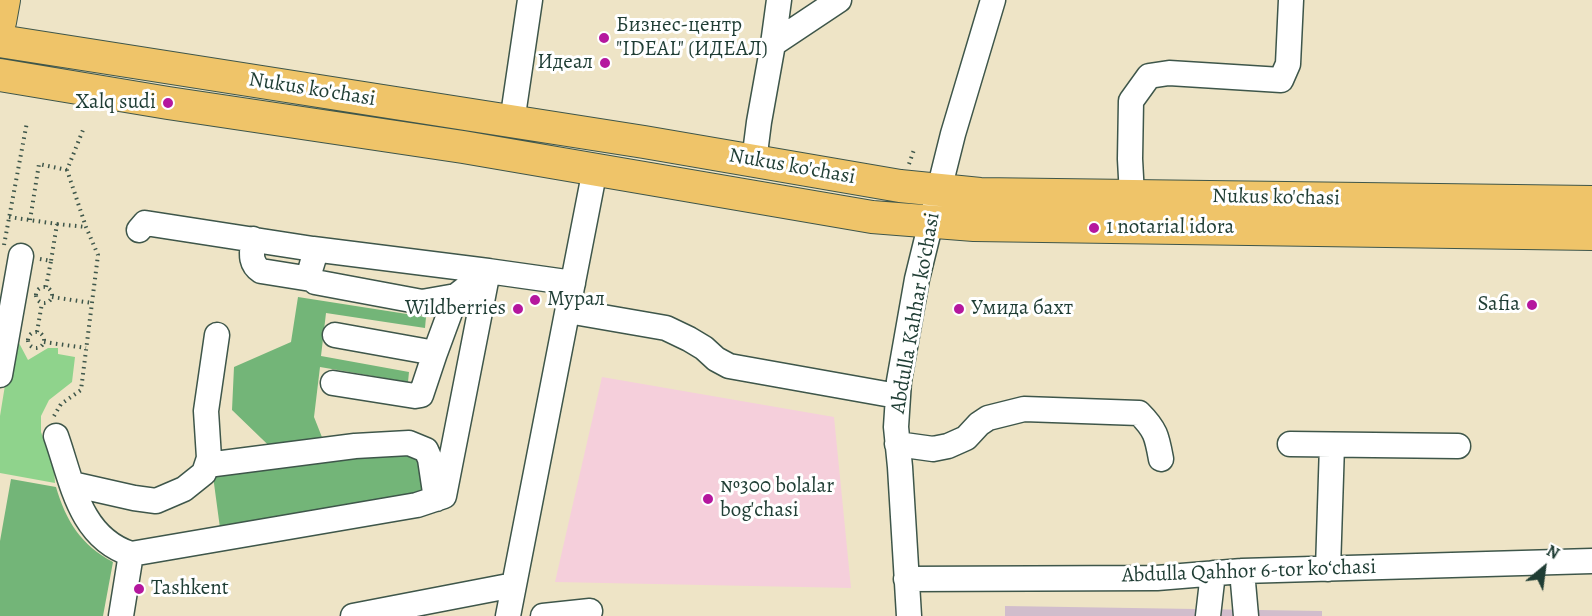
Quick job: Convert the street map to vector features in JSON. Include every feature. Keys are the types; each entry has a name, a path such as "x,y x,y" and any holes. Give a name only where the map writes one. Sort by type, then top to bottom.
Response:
{"main road":[{"path":"0,22 4,0"},
{"name":"Nukus ko'chasi","path":"0,41 900,186 939,190 980,194 1592,202"},
{"name":"Nukus ko'chasi","path":"0,75 168,103 463,147 872,217 974,225 1592,234"}],"street":[{"path":"512,122 530,0"},
{"path":"754,161 779,0"},
{"path":"773,44 839,0"},
{"name":"Abdulla Kahhar ko'chasi","path":"903,616 906,579 896,427 897,396 917,279 930,222 953,134 993,0"},
{"path":"1132,196 1131,101 1149,76 1169,73 1281,80 1288,64 1291,0"},
{"path":"508,616 595,169"},
{"path":"139,230 146,223 313,249 573,283"},
{"path":"253,240 251,258 255,267 261,271 422,302 456,296 488,271"},
{"path":"311,279 309,273 315,254 313,249"},
{"path":"0,375 12,251"},
{"path":"56,436 87,521 97,533 120,550 131,554 417,505 444,496 488,271"},
{"path":"333,383 415,396 421,395 456,296"},
{"path":"568,311 666,328 704,348 716,359 729,366 897,396"},
{"path":"72,484 156,501 184,489 204,473 209,458 206,411 217,335"},
{"path":"335,335 435,352"},
{"path":"897,444 933,449 948,446 966,438 988,418 1024,409 1139,414 1157,435 1161,459"},
{"path":"207,465 355,446 409,443 426,450 430,459 436,499"},
{"path":"1290,444 1458,446"},
{"path":"1328,568 1332,445"},
{"path":"121,616 131,554"},
{"name":"Abdulla Qahhor 6-tor koʻchasi","path":"906,579 1157,578 1242,571 1592,561"},
{"path":"1242,571 1246,616"},
{"path":"1208,616 1213,573"},
{"path":"353,616 514,585"},
{"path":"543,616 591,611"}],"path":[{"path":"12,251 8,218 27,122"},
{"path":"56,436 53,418 61,404 81,390 98,255 67,170 83,130"},
{"path":"909,165 915,147"},
{"path":"30,220 39,164 67,170"},
{"path":"8,218 86,227"},
{"path":"51,261 57,224"},
{"path":"42,303 36,298 36,292 40,288 50,289 52,297"},
{"path":"52,297 92,303"},
{"path":"42,303 50,301 52,297"},
{"path":"37,332 42,303"},
{"path":"37,332 29,335 27,340 29,345 36,348 44,342"},
{"path":"37,332 43,336 44,342"},
{"path":"44,342 86,348"}],"shaded area":[{"name":"№300 bolalar bog'chasi","path":"602,377 834,417 851,588 555,582"},
{"path":"1005,606 1322,611 1322,616 1005,616"}],"green space":[{"path":"298,297 426,317 425,328 326,313 321,356 409,372 408,382 320,367 314,417 331,460 424,448 432,490 220,528 213,476 290,466 232,410 234,367 291,342"},
{"path":"12,342 19,343 28,360 48,348 58,348 58,354 75,357 72,382 49,400 41,416 41,432 54,467 55,483 0,473 0,416"},
{"path":"11,479 56,487 76,531 92,548 113,562 103,616 0,616 0,541"}],"place":[{"name":"Бизнес-центр \"IDEAL\" (ИДЕАЛ)","path":"604,38"},
{"name":"Идеал","path":"605,63"},
{"name":"Xalq sudi","path":"168,103"},
{"name":"1 notarial idora","path":"1094,228"},
{"name":"Мурал","path":"535,300"},
{"name":"Safia","path":"1532,305"},
{"name":"Wildberries","path":"518,309"},
{"name":"Умида бахт","path":"959,309"},
{"name":"№300 bolalar bog'chasi","path":"708,499"},
{"name":"Tashkent","path":"139,589"}]}
